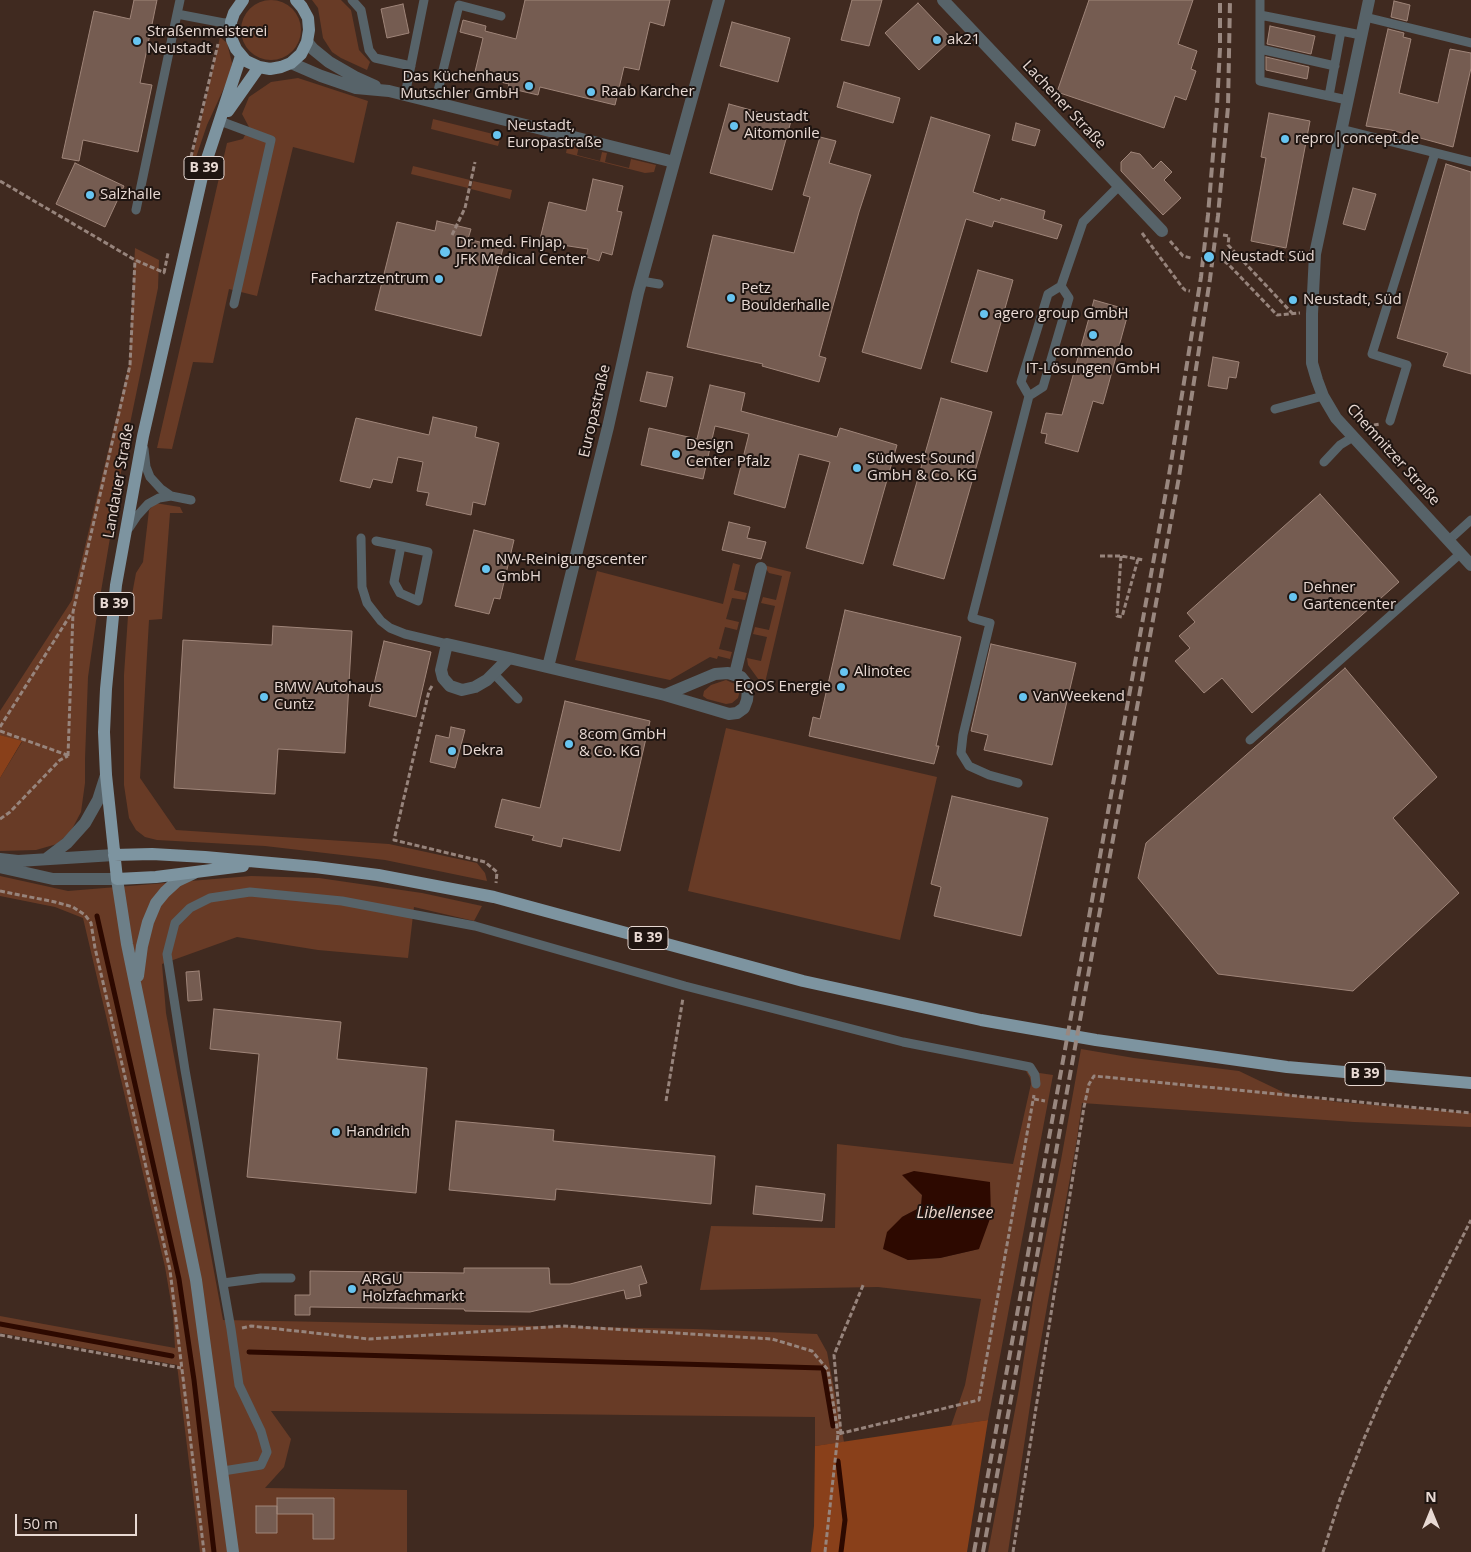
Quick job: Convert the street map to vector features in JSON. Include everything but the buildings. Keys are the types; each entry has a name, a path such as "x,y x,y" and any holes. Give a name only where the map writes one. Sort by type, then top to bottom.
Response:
{"main road":[{"path":"243,0 227,22 232,40 246,61 259,67 270,68 281,67 291,62 301,54 307,42 308,18 296,0"},
{"name":"Landauer Straße","path":"114,855 104,732 106,689 116,586 143,436 204,168 241,56"},
{"name":"Landauer Straße","path":"220,121 259,67"},
{"name":"B 39","path":"262,863 195,872 117,879 114,855 152,854 315,867 378,875 494,897 803,981 981,1020 1131,1046 1277,1066 1471,1083"},
{"path":"138,996 138,969 142,946 148,922 156,903 177,882 195,872"},
{"path":"117,879 138,996 196,1280 233,1552"}],"street":[{"name":"Europastraße","path":"548,667 608,427 641,281 718,0"},
{"name":"Lachener Straße","path":"943,0 1162,232"},
{"name":"Chemnitzer Straße","path":"1369,0 1315,254 1312,363 1316,380 1336,418 1471,565"},
{"path":"307,42 329,62 355,78 389,91 674,162"},
{"path":"291,62 320,76 356,88 389,91"},
{"path":"735,674 761,568"},
{"path":"509,658 494,674 475,687 462,690 450,686 443,678 441,670 447,644 509,658 548,667 665,695 729,714 737,713 744,708 748,690 741,677 728,673 715,674 665,695"},
{"path":"46,859 67,843 85,823 98,800 106,775"},
{"path":"0,859 18,860 114,855"},
{"path":"0,867 54,879 117,879"}],"lane":[{"path":"136,210 180,0"},
{"path":"352,0 361,10 369,50 374,58 411,66"},
{"path":"405,95 424,0"},
{"path":"1260,0 1260,81 1348,100"},
{"path":"435,102 459,5 501,16"},
{"path":"177,14 227,22"},
{"path":"1260,15 1361,35"},
{"path":"1365,17 1471,43"},
{"path":"1329,96 1341,31"},
{"path":"1260,49 1335,66"},
{"path":"220,121 270,140 234,304"},
{"path":"1341,129 1471,162"},
{"path":"1390,421 1407,365 1372,354 1435,153"},
{"path":"1029,396 1021,382 1048,294 1061,286 1083,222 1119,186"},
{"path":"641,281 659,284"},
{"path":"1018,783 989,775 969,766 962,752 963,735 990,623 972,618 1029,396 1043,387 1069,298 1061,286"},
{"path":"1275,409 1323,396"},
{"path":"143,436 146,467 150,477 161,489 171,496"},
{"path":"1324,462 1340,445 1353,437"},
{"path":"125,535 137,516 148,504 159,498 171,496 191,500"},
{"path":"1449,540 1471,520"},
{"path":"361,538 362,587 366,603 381,621 390,628 405,634 447,644"},
{"path":"376,541 401,546 428,552 418,601 400,592 394,582 401,546"},
{"path":"1250,740 1460,553"},
{"path":"494,674 518,700"},
{"path":"223,1471 262,1465 267,1452 261,1431 239,1385 167,954 175,923 190,908 210,898 250,892 342,901 475,926 685,986 903,1042 1030,1067 1035,1075 1036,1084"},
{"path":"223,1283 261,1278 291,1278"}],"path":[{"path":"190,161 227,22"},
{"path":"452,235 465,208 475,162"},
{"path":"0,181 135,260 179,278"},
{"path":"1141,232 1182,287 1190,291"},
{"path":"1162,232 1183,256 1191,258"},
{"path":"1223,235 1229,236 1228,245 1292,313"},
{"path":"164,273 170,245"},
{"path":"68,756 73,612 130,365 135,260"},
{"path":"1224,261 1277,315 1292,313 1312,314"},
{"path":"1351,420 1374,426"},
{"path":"1100,556 1121,556 1144,560"},
{"path":"1121,556 1117,616 1122,617 1138,559"},
{"path":"68,756 0,729 73,612"},
{"path":"441,670 429,691 394,840 485,862 497,872 494,897"},
{"path":"0,819 10,812 60,760 68,756"},
{"path":"0,891 73,907 85,915 91,923 94,948 170,1270 204,1552"},
{"path":"666,1100 685,986"},
{"path":"1013,1552 1084,1107 1089,1084 1094,1076 1471,1113"},
{"path":"840,1434 979,1400 1036,1084"},
{"path":"1034,1100 1045,1101"},
{"path":"1078,1106 1084,1107"},
{"path":"1323,1552 1340,1499 1362,1441 1471,1220"},
{"path":"825,1552 840,1434 834,1355 864,1283"},
{"path":"231,1329 251,1326 369,1339 563,1326 772,1339 812,1351 828,1370 840,1434"},
{"path":"0,1335 139,1362 182,1368"}],"shaded area":[{"path":"271,0 288,5 296,13 301,30 296,47 288,55 271,60 254,55 246,47 241,30 246,13 254,5"},
{"path":"312,0 341,0 351,10 359,50 370,62 367,70 332,52 323,38 318,8"},
{"path":"220,37 227,43 232,63 229,77 207,125 191,172 190,168"},
{"path":"298,78 368,101 354,163 293,147 257,296 229,289 213,363 193,362 172,449 157,448 227,143 243,139 249,127 242,114 249,97 271,82"},
{"path":"433,119 501,136 498,146 431,129"},
{"path":"568,143 579,146 577,155 600,161 602,152 607,153 605,162 629,168 631,159 656,165 654,172 645,173 566,153"},
{"path":"413,166 470,180 468,188 411,174"},
{"path":"473,181 512,190 510,199 471,189"},
{"path":"135,248 159,260 158,288 126,443 96,621 88,677 85,783 81,812 71,831 57,844 36,850 0,851 0,778 22,742 0,735 0,711 72,600 129,365"},
{"path":"155,503 180,507 183,513 170,513 162,619 149,620 140,778 176,830 389,844 477,863 485,873 487,881 385,860 265,846 157,840 145,837 136,830 129,818 124,785 124,675 128,616 136,573 143,562 149,510"},
{"path":"733,563 740,565 734,590 747,593 745,600 732,598 726,619 739,622 737,630 725,627 719,649 732,652 730,659 718,656 717,659 710,657 670,680 575,660 597,571 723,604"},
{"path":"763,565 791,572 764,687 748,665 747,658 761,661 767,637 753,634 755,627 769,630 775,606 761,603 763,597 776,600 782,576 769,573"},
{"path":"726,680 735,684 740,690 738,698 732,703 726,704 707,699 703,696 704,691 711,685"},
{"path":"726,728 937,777 900,940 688,891"},
{"path":"0,735 22,741 0,778"},
{"path":"0,876 68,891 251,876 319,878 422,893 482,906 474,921 414,907 408,958 318,950 237,937 162,964 166,1013 223,1320 694,1329 817,1334 827,1352 844,1442 815,1446 815,1417 271,1411 291,1439 284,1467 265,1488 407,1490 407,1552 200,1552 177,1365 0,1333 0,1316 175,1348 173,1314 165,1267 83,918 55,907 0,896"},
{"path":"1081,1049 1134,1058 1239,1071 1287,1094 1338,1102 1471,1113 1471,1127 1354,1122 1082,1103 1034,1379 1008,1552 988,1552 1019,1389 1033,1300"},
{"path":"1026,1071 1053,1075 988,1420 951,1426 965,1385 981,1299 878,1287 700,1290 711,1226 835,1228 837,1144 1013,1164 1031,1084","holes":["903,1176 979,1249 940,1258 907,1260 902,1217 921,1207 922,1195"]},
{"path":"988,1420 967,1552 811,1552 814,1526 815,1446"}],"water":[{"name":"Libellensee","path":"914,1171 990,1182 991,1216 979,1249 940,1258 908,1260 883,1249 887,1232 902,1217 921,1207 922,1195 902,1175"}],"waterway":[{"path":"97,916 179,1279 194,1380 214,1552"},
{"path":"0,1324 172,1356"},
{"path":"249,1352 823,1368 833,1426"},
{"path":"838,1461 845,1520 841,1552"}],"railway":[{"path":"974,1552 1169,475 1201,277 1217,106 1220,0"},
{"path":"983,1552 1179,477 1218,216 1228,107 1230,0"}],"place":[{"name":"ak21","path":"937,40"},
{"name":"Straßenmeisterei Neustadt","path":"137,41"},
{"name":"Das Küchenhaus Mutschler GmbH","path":"529,86"},
{"name":"Raab Karcher","path":"591,92"},
{"name":"Neustadt Aitomonile","path":"734,126"},
{"name":"Neustadt, Europastraße","path":"497,135"},
{"name":"repro|concept.de","path":"1285,139"},
{"name":"Salzhalle","path":"90,195"},
{"name":"Dr. med. Finjap, JFK Medical Center","path":"445,252"},
{"name":"Neustadt Süd","path":"1209,257"},
{"name":"Facharztzentrum","path":"439,279"},
{"name":"Petz Boulderhalle","path":"731,298"},
{"name":"Neustadt, Süd","path":"1293,300"},
{"name":"agero group GmbH","path":"984,314"},
{"name":"commendo IT-Lösungen GmbH","path":"1093,335"},
{"name":"Design Center Pfalz","path":"676,454"},
{"name":"Südwest Sound GmbH & Co. KG","path":"857,468"},
{"name":"NW-Reinigungscenter GmbH","path":"486,569"},
{"name":"Dehner Gartencenter","path":"1293,597"},
{"name":"Alinotec","path":"844,672"},
{"name":"EQOS Energie","path":"841,687"},
{"name":"BMW Autohaus Cuntz","path":"264,697"},
{"name":"VanWeekend","path":"1023,697"},
{"name":"8com GmbH & Co. KG","path":"569,744"},
{"name":"Dekra","path":"452,751"},
{"name":"Handrich","path":"336,1132"},
{"name":"ARGU Holzfachmarkt","path":"352,1289"}]}
